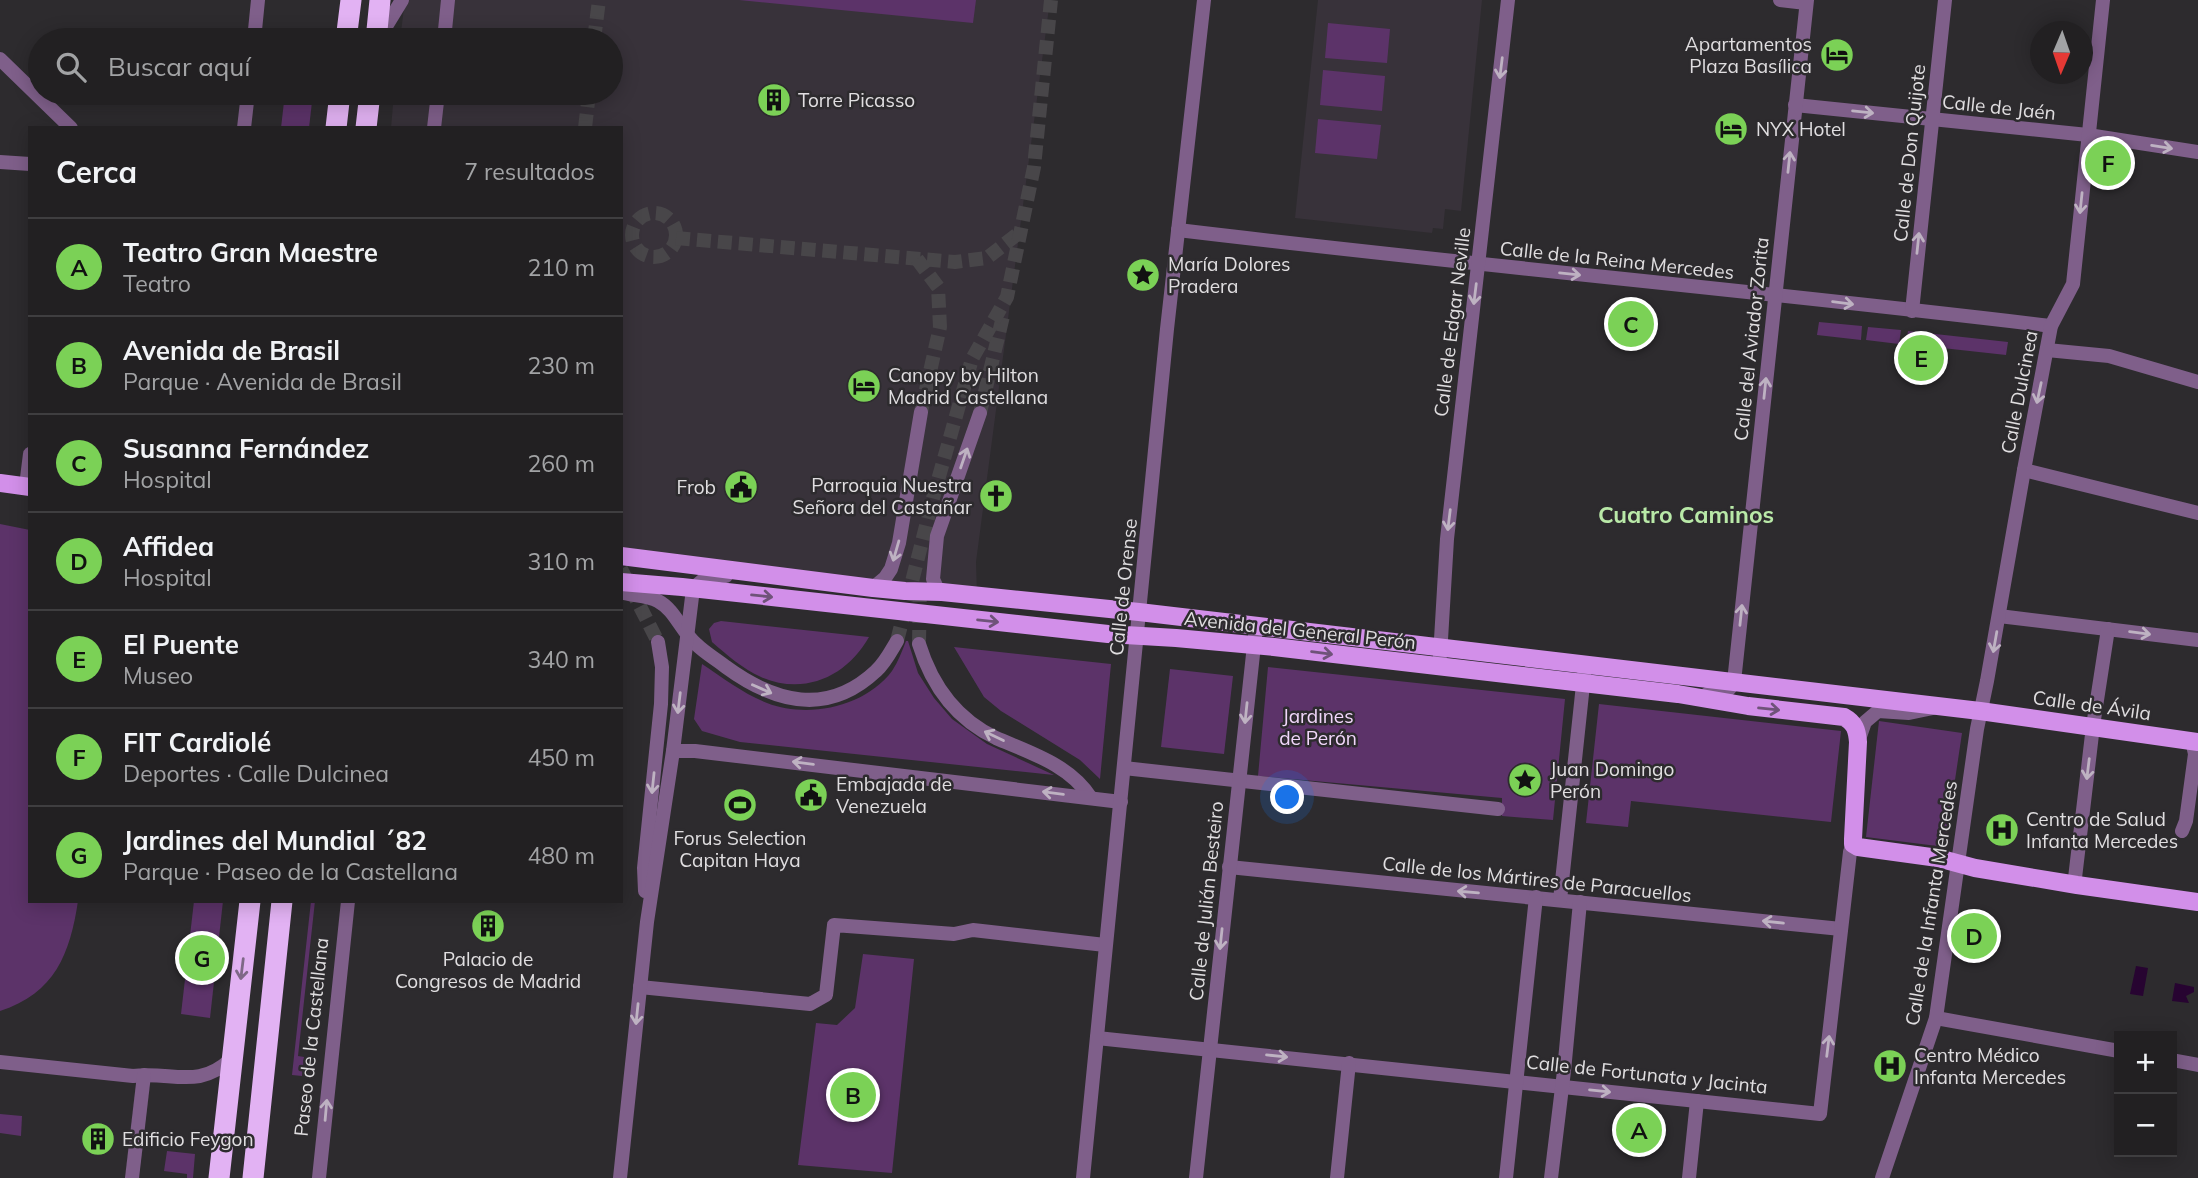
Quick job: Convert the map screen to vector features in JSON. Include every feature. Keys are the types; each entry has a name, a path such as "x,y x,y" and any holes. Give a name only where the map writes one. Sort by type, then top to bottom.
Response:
{"highway":[{"path":"348,28 351,0"},
{"path":"377,28 380,0"},
{"path":"336,126 339,105"},
{"path":"366,126 369,105"},
{"path":"219,1178 250,903"},
{"path":"253,1178 282,903"}],"main road":[{"path":"0,483 28,486"},
{"name":"Avenida del General Perón","path":"623,556 873,588 942,592 1139,612 1255,636 1584,675 1748,706 1844,717 1856,729 1858,742"},
{"name":"Avenida del General Perón","path":"623,582 1108,635 1255,636"},
{"name":"Avenida del General Perón","path":"1584,675 1734,682 1980,711"},
{"name":"Calle de Ávila","path":"1980,711 2195,742"},
{"name":"Calle de Fortunata y Jacinta","path":"1853,844 1858,742"},
{"path":"1853,844 2077,885 2198,901"}],"street":[{"path":"255,28 258,0"},
{"path":"384,28 402,0"},
{"path":"444,28 448,0"},
{"name":"Calle de Orense","path":"1083,1178 1178,230 1204,0"},
{"name":"Calle de Edgar Neville","path":"1439,657 1447,539 1508,0"},
{"path":"1780,0 1806,2"},
{"name":"Calle de Don Quijote","path":"1912,311 1945,0"},
{"name":"Calle Dulcinea","path":"1980,711 2051,326 2073,284 2103,0"},
{"name":"Calle del Aviador Zorita","path":"1734,682 1806,2"},
{"path":"0,59 28,86"},
{"path":"47,105 69,126"},
{"path":"244,126 247,105"},
{"path":"434,126 437,105"},
{"name":"Calle de Jaén","path":"1795,105 2088,135 2198,152"},
{"path":"0,162 28,164"},
{"name":"Calle de la Reina Mercedes","path":"1178,230 2051,326"},
{"path":"2047,350 2109,356 2198,382"},
{"path":"873,588 891,569 899,543 922,412"},
{"path":"942,592 933,579 937,536 980,413"},
{"path":"2024,470 2198,513"},
{"path":"620,1178 647,922 694,589 698,583 710,576 750,578 777,575"},
{"path":"623,592 656,599 669,608 687,636 698,646 747,682 792,699 824,698 852,688 878,669 897,640"},
{"path":"1999,616 2198,640"},
{"path":"2077,885 2075,878 2093,726 2108,629"},
{"name":"Calle de Julián Besteiro","path":"1196,1178 1255,636"},
{"path":"647,922 644,868 662,695 662,667 658,642"},
{"path":"919,644 933,680 959,713 991,735 1052,763 1079,783 1091,798"},
{"path":"1560,900 1584,675"},
{"path":"1678,694 1720,694 1726,692 1734,682"},
{"name":"Avenida del General Perón","path":"1858,742 1865,722 1878,711 1909,713 1938,707"},
{"name":"Calle de la Infanta Mercedes","path":"1882,1178 1936,1018 1980,711"},
{"path":"2182,831 2186,821 2195,742"},
{"path":"673,751 695,751 1121,802"},
{"path":"1124,768 1498,810"},
{"name":"Calle de Fortunata y Jacinta","path":"1097,1038 1820,1114 1853,844"},
{"name":"Calle de los Mártires de Paracuellos","path":"1229,867 1841,929"},
{"path":"1506,1178 1536,897"},
{"path":"1550,1178 1580,902"},
{"name":"Paseo de la Castellana","path":"319,1178 348,903"},
{"path":"640,987 810,1004 825,995 834,925 954,934 973,930 1105,945"},
{"path":"1936,1018 2114,1050"},
{"path":"0,1062 133,1076 185,1078 210,1074 231,1059"},
{"path":"2177,1061 2198,1065"},
{"path":"1337,1178 1349,1063"},
{"path":"132,1178 144,1075"},
{"path":"1689,1178 1697,1101"}],"shaded area":[{"path":"405,0 1050,0 976,562 977,595 623,556 623,126 391,126 393,105 623,105 623,28 402,28"},
{"path":"1318,0 1482,0 1461,211 1445,209 1443,229 1433,228 1432,233 1295,218"},
{"path":"2136,966 2148,968 2143,996 2130,994"},
{"path":"2175,983 2194,987 2194,992 2186,996 2189,1003 2172,1001"}],"green space":[{"path":"739,0 976,0 973,23"},
{"path":"1328,23 1390,29 1387,63 1325,58"},
{"path":"1323,70 1385,76 1382,111 1320,105"},
{"path":"284,105 312,105 309,126 281,126"},
{"path":"1318,119 1381,125 1377,159 1315,153"},
{"path":"1819,322 1862,326 1861,340 1817,335"},
{"path":"1868,327 1901,330 1899,344 1866,340"},
{"path":"1908,331 2008,342 2006,355 1906,344"},
{"path":"0,524 28,530 28,903 78,903 70,938 57,969 34,994 0,1011"},
{"path":"721,621 869,637 860,651 837,672 809,683 793,684 754,674 712,642 709,629 714,623"},
{"path":"906,641 918,673 952,719 987,744 1054,775 740,742 702,731 694,719 702,664 767,703 783,708 817,709 851,701 881,683 894,668"},
{"path":"954,647 1111,664 1100,779 1080,760 1001,711 984,697"},
{"name":"Jardines de Perón","path":"1268,667 1565,699 1553,820 1502,816 1502,798 1258,776"},
{"path":"1170,669 1233,676 1224,754 1161,747"},
{"path":"1599,704 1841,731 1831,822 1631,801 1628,827 1586,823"},
{"path":"1879,721 1962,733 1945,847 1866,837"},
{"path":"194,903 223,903 210,1018 181,1014"},
{"path":"311,903 315,903 298,1056 304,1057 302,1076 292,1075"},
{"path":"863,954 914,959 892,1173 798,1165 816,1023 837,1025 855,1008"},
{"path":"0,1114 22,1116 21,1136 0,1133"},
{"path":"167,1151 195,1154 193,1178 187,1178 187,1174 164,1171"}],"tunnel":[{"path":"596,28 599,0"},
{"path":"897,641 972,359 1007,297 1034,167 1051,0"},
{"path":"585,126 588,105"},
{"path":"654,213 670,219 676,235 670,251 654,257 638,251 632,235 638,219 654,213"},
{"path":"676,238 955,262 987,258 1020,232"},
{"path":"917,259 938,287 940,327 921,412"},
{"path":"980,413 1004,312"},
{"path":"623,573 658,642"},
{"path":"919,644 920,583"}],"place":[{"name":"Apartamentos Plaza Basílica","path":"1837,55"},
{"name":"Torre Picasso","path":"774,100"},
{"name":"NYX Hotel","path":"1731,129"},
{"name":"FIT Cardiolé","path":"2108,163"},
{"name":"María Dolores Pradera","path":"1143,275"},
{"name":"Susanna Fernández","path":"1631,324"},
{"name":"El Puente","path":"1921,358"},
{"name":"Canopy by Hilton Madrid Castellana","path":"864,386"},
{"name":"Frob","path":"741,487"},
{"name":"Parroquia Nuestra Señora del Castañar","path":"996,496"},
{"name":"Juan Domingo Perón","path":"1525,780"},
{"name":"Embajada de Venezuela","path":"811,795"},
{"name":"Forus Selection Capitan Haya","path":"740,805"},
{"name":"Centro de Salud Infanta Mercedes","path":"2002,830"},
{"name":"Palacio de Congresos de Madrid","path":"488,926"},
{"name":"Affidea","path":"1974,936"},
{"name":"Jardines del Mundial ´82","path":"202,958"},
{"name":"Centro Médico Infanta Mercedes","path":"1890,1066"},
{"name":"Avenida de Brasil","path":"853,1095"},
{"name":"Teatro Gran Maestre","path":"1639,1130"},
{"name":"Edificio Feygon","path":"98,1139"}],"district":[{"name":"Cuatro Caminos","path":"1686,514"}]}
